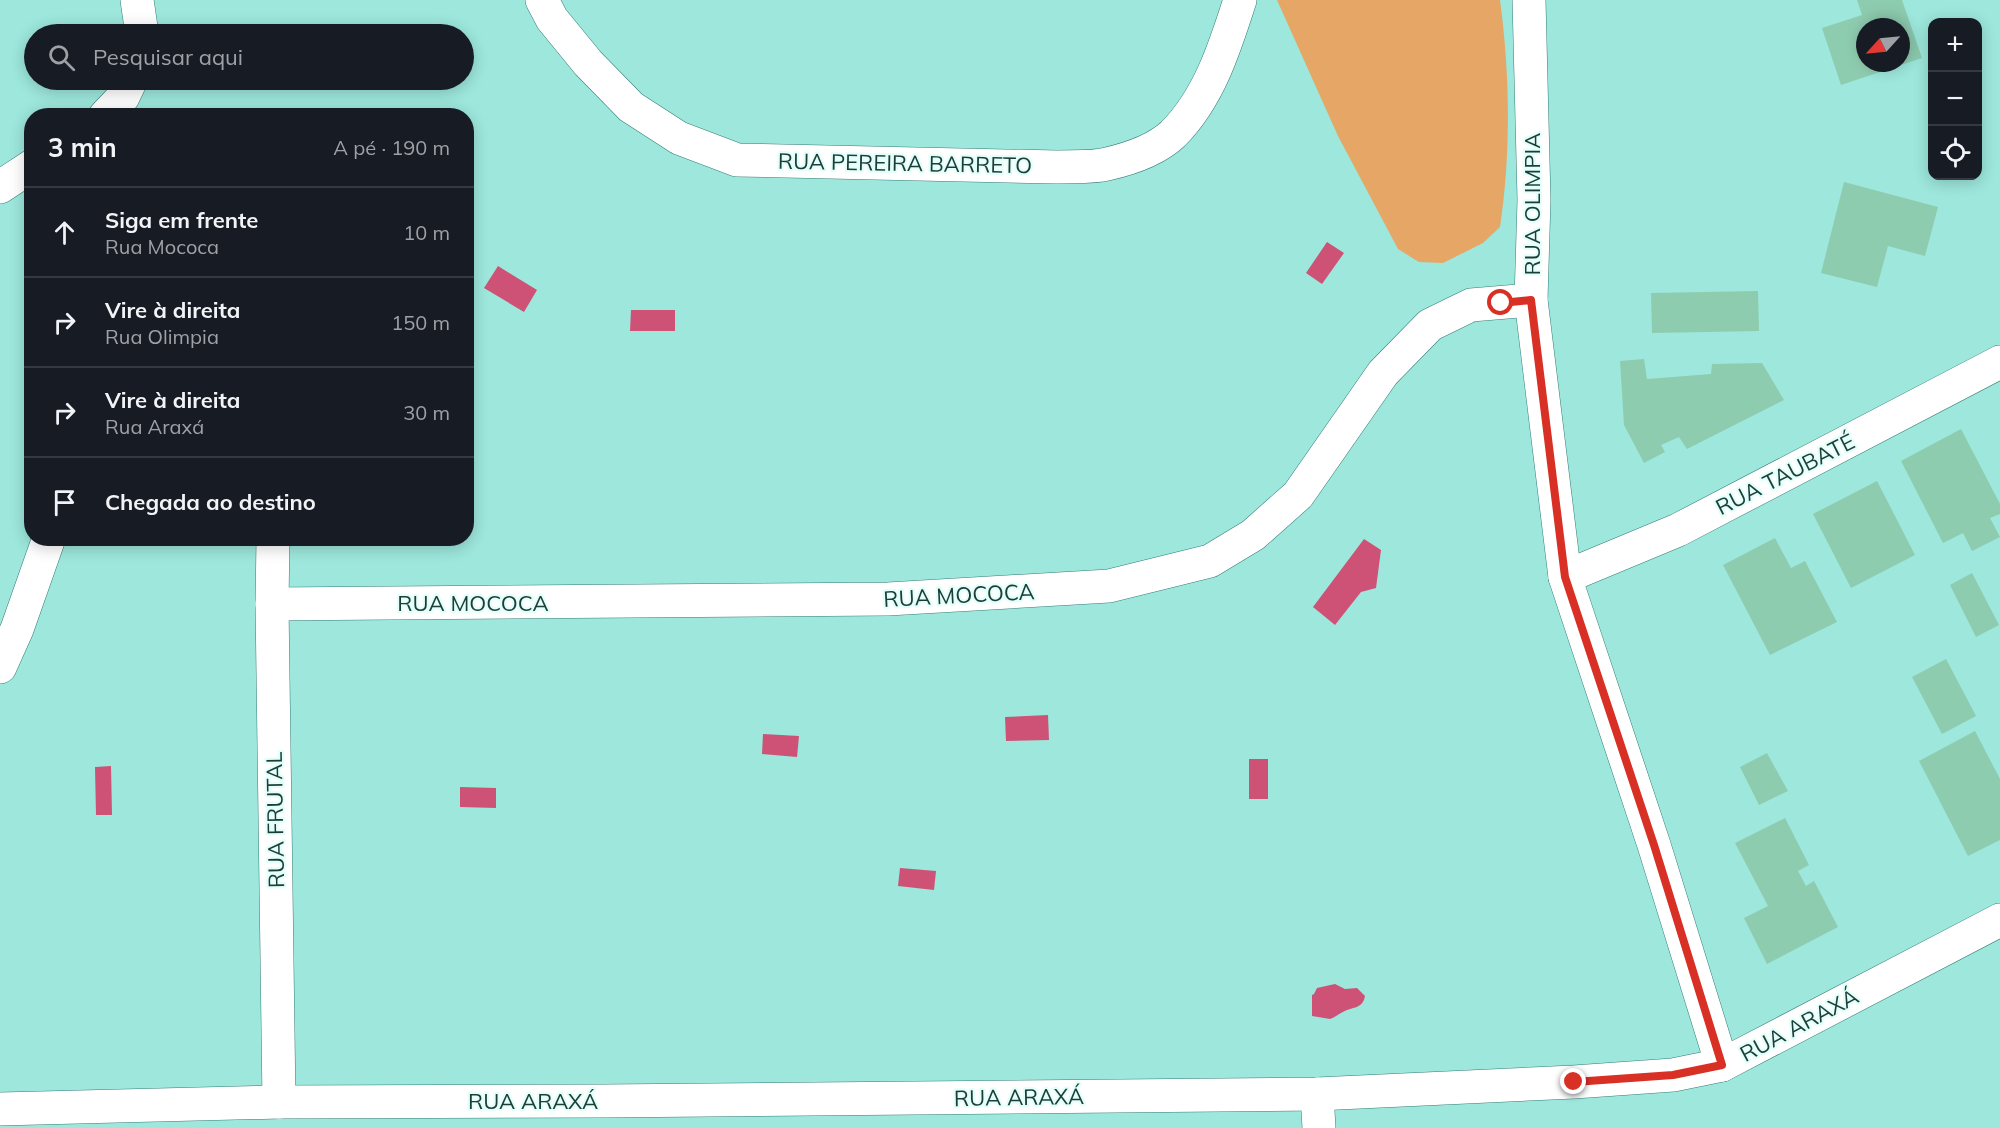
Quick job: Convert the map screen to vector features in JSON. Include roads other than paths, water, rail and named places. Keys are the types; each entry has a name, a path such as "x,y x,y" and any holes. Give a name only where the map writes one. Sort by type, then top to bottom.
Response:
{"street":[{"path":"137,0 141,24"},
{"name":"RUA PEREIRA BARRETO","path":"542,0 552,19 588,63 631,107 679,138 737,160 1056,167 1106,164 1151,149 1172,135 1188,115 1214,73 1240,0"},
{"name":"RUA OLIMPIA","path":"1529,0 1534,200 1531,300 1565,577 1654,845 1722,1065"},
{"path":"113,108 126,90"},
{"path":"0,187 24,171"},
{"name":"RUA MOCOCA","path":"272,604 888,600 1109,586 1210,561 1253,535 1298,495 1383,374 1430,326 1471,305 1531,300"},
{"name":"RUA TAUBATÉ","path":"1565,577 1678,530 2000,362"},
{"path":"0,667 17,630 46,546"},
{"name":"RUA FRUTAL","path":"273,546 279,1102"},
{"name":"RUA ARAXÁ","path":"0,1109 279,1102 1317,1094 1673,1075 1722,1065 2000,920"},
{"path":"1317,1094 1319,1128"}]}
